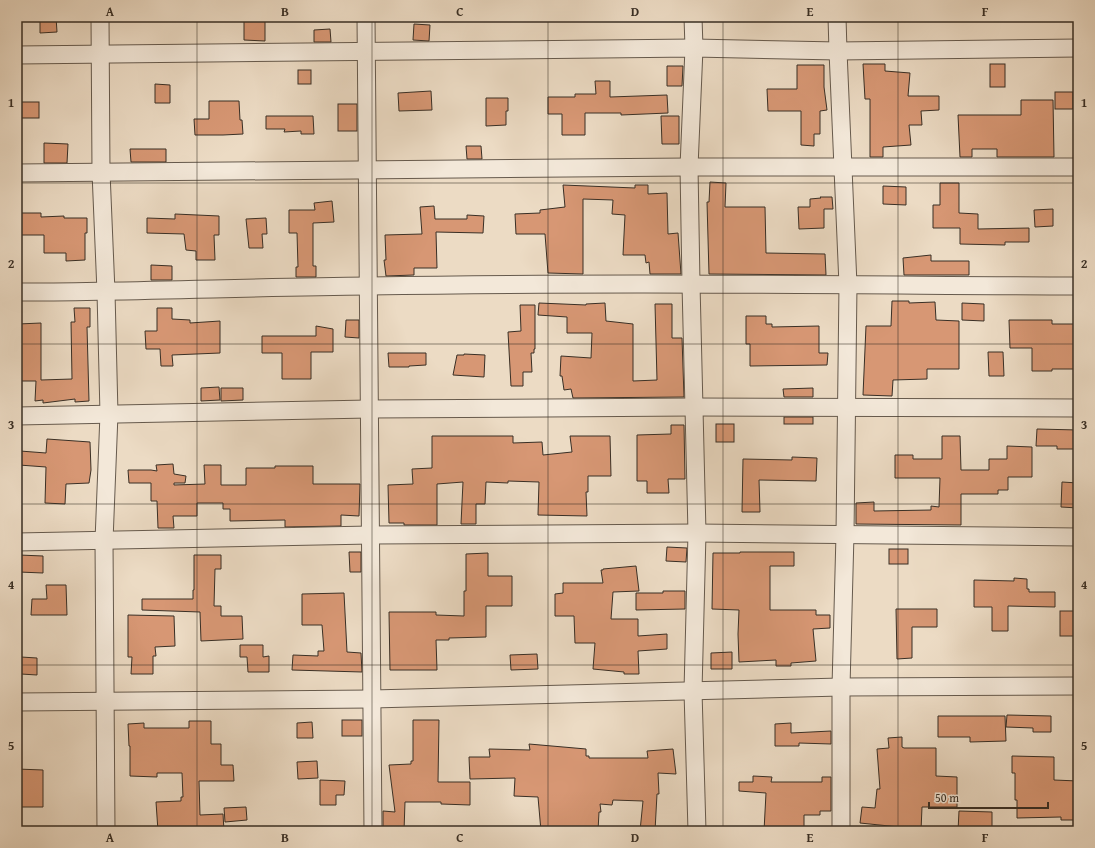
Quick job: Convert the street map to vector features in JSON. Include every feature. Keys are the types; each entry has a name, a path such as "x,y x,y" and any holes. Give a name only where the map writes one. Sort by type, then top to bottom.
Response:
{"street":[{"path":"100,17 101,172 109,414 104,541 106,831"},
{"path":"366,17 373,831"},
{"path":"693,17 694,48 690,167 691,284 697,533 693,691 697,831"},
{"path":"837,17 848,286 845,534 841,686 841,831"},
{"path":"17,55 694,48 838,51 1078,48"},
{"path":"17,173 690,167 1078,167"},
{"path":"17,292 106,292 368,286 691,284 1078,286"},
{"path":"17,416 369,409 694,407 1078,408"},
{"path":"17,542 370,535 697,533 1078,537"},
{"path":"17,702 372,699 841,686 1078,686"}],"building":[{"path":"40,17 56,17 57,32 40,33"},
{"path":"244,17 265,17 265,41 244,40"},
{"path":"414,24 430,25 429,41 413,40"},
{"path":"330,29 331,42 314,42 314,30"},
{"path":"863,64 885,64 885,71 910,73 908,96 939,96 939,110 921,111 922,125 909,125 911,145 883,147 883,157 870,157 870,99 865,99"},
{"path":"990,64 1005,64 1005,87 990,87"},
{"path":"797,65 824,65 824,87 827,110 820,111 820,134 814,134 814,146 801,145 801,111 768,111 767,89 797,89"},
{"path":"667,66 683,66 682,86 667,86"},
{"path":"298,70 311,70 311,84 298,84"},
{"path":"595,81 610,81 610,97 667,95 668,113 621,115 621,113 585,113 585,135 562,135 562,114 548,114 548,97 575,97 575,94 596,94"},
{"path":"155,84 170,85 170,103 155,103"},
{"path":"431,91 432,110 399,111 398,93"},
{"path":"1055,92 1073,92 1073,109 1055,109"},
{"path":"486,98 508,98 506,125 486,126"},
{"path":"1021,100 1053,100 1054,157 997,157 997,149 972,149 972,157 960,157 958,115 1021,115"},
{"path":"209,101 239,101 240,120 242,120 243,134 195,135 194,119 209,119"},
{"path":"17,102 39,102 39,118 17,118"},
{"path":"338,104 357,104 357,131 338,131"},
{"path":"266,116 313,116 314,134 301,134 301,131 284,132 285,129 266,129"},
{"path":"661,116 679,116 679,144 662,144"},
{"path":"44,143 68,144 67,163 44,163"},
{"path":"466,146 481,146 482,159 467,159"},
{"path":"130,149 166,149 166,162 131,162"},
{"path":"710,182 726,183 725,207 765,207 766,253 825,254 826,275 709,274 707,202 709,202"},
{"path":"940,183 959,183 959,213 978,214 978,229 1029,228 1029,242 1005,242 1005,245 960,244 960,228 933,228 933,205 940,205"},
{"path":"563,185 635,188 635,185 648,185 648,194 667,193 668,234 678,233 681,274 650,274 649,262 646,263 645,255 623,255 625,215 612,214 613,200 583,199 583,274 548,273 545,234 516,234 515,214 540,213 540,210 565,207"},
{"path":"883,186 906,187 906,205 883,204"},
{"path":"820,197 832,197 833,209 824,209 824,228 799,229 798,207 810,207 810,199 821,198"},
{"path":"332,201 334,222 313,223 313,266 316,266 316,277 296,277 296,267 298,267 297,233 289,233 289,210 315,210 314,203"},
{"path":"434,206 435,219 467,219 467,215 484,216 483,233 436,232 437,268 414,268 414,275 386,276 384,260 386,260 385,235 422,234 420,207"},
{"path":"1053,209 1053,226 1035,227 1034,210"},
{"path":"17,213 41,213 41,217 64,216 64,218 87,218 87,233 85,233 85,260 66,261 66,253 44,253 44,235 17,235"},
{"path":"175,214 219,216 219,235 214,235 215,260 196,260 196,251 186,250 184,234 147,233 147,218 175,219"},
{"path":"266,218 267,234 262,234 263,248 249,248 246,219"},
{"path":"931,255 931,261 969,261 969,275 904,275 903,258"},
{"path":"151,265 172,266 172,280 151,280"},
{"path":"892,301 909,301 909,303 935,302 936,320 959,321 959,369 927,369 927,379 893,380 892,396 863,395 866,326 891,326"},
{"path":"539,303 586,305 605,303 606,321 633,324 633,381 657,380 655,304 672,304 672,338 682,338 684,397 573,398 571,389 564,390 562,376 560,376 561,356 591,358 592,333 567,333 567,317 538,315"},
{"path":"962,303 984,304 984,321 962,320"},
{"path":"520,305 535,305 535,349 534,353 531,353 532,372 523,372 523,386 511,386 508,332 521,331"},
{"path":"74,308 90,308 90,327 87,327 89,401 75,402 75,399 43,403 43,400 35,401 36,381 20,381 20,374 17,374 18,324 41,323 41,380 72,379 71,322 75,322"},
{"path":"157,308 172,308 172,319 190,320 190,323 220,321 220,353 172,355 173,366 161,366 160,349 146,349 145,331 157,331"},
{"path":"746,316 766,316 766,324 772,324 772,327 819,326 819,353 828,353 827,365 750,366 750,344 746,344"},
{"path":"346,320 359,320 359,338 345,337"},
{"path":"1009,320 1052,320 1052,324 1075,324 1075,351 1078,351 1078,369 1032,371 1032,348 1010,348"},
{"path":"316,326 333,329 333,352 311,352 311,379 282,379 282,353 262,353 262,336 316,336"},
{"path":"988,352 1003,352 1004,376 989,376"},
{"path":"388,353 426,353 426,365 389,367"},
{"path":"457,355 485,355 484,377 453,375"},
{"path":"219,387 220,400 201,401 201,388"},
{"path":"221,388 243,388 243,400 221,401"},
{"path":"813,388 813,397 784,397 783,389"},
{"path":"784,417 813,417 813,424 784,424"},
{"path":"716,424 734,424 734,442 716,442"},
{"path":"671,425 684,425 685,479 668,479 669,493 647,493 647,481 637,481 637,435 671,434"},
{"path":"1037,429 1078,430 1078,449 1057,449 1057,446 1036,446"},
{"path":"432,436 513,436 513,443 542,442 543,455 572,452 570,436 610,436 611,476 588,476 588,492 586,492 587,516 538,515 539,482 486,482 485,504 476,504 476,524 461,524 463,482 437,484 437,525 404,525 404,523 389,523 388,485 413,484 412,469 432,468"},
{"path":"942,436 960,436 961,470 989,470 989,459 1007,459 1007,446 1032,447 1032,477 1008,477 1008,490 998,490 998,494 961,494 961,525 856,524 856,503 874,502 874,511 931,510 931,506 939,507 940,478 895,478 895,455 913,455 913,459 942,459"},
{"path":"47,439 90,442 91,470 89,483 66,484 65,504 45,503 46,467 19,465 20,451 46,453"},
{"path":"792,457 817,458 816,481 759,480 760,512 742,512 743,459 792,460"},
{"path":"173,464 174,474 186,476 185,483 174,483 174,485 205,484 204,465 221,465 221,485 246,485 246,468 313,466 313,484 360,484 359,516 341,515 341,526 285,527 285,520 230,521 230,509 223,509 223,503 197,503 197,516 173,516 174,528 158,528 157,501 151,501 151,483 129,483 128,470 157,471 156,465"},
{"path":"1062,482 1078,483 1078,508 1061,507"},
{"path":"667,547 687,548 686,562 666,561"},
{"path":"889,549 908,549 908,564 889,564"},
{"path":"349,552 361,552 361,572 350,572"},
{"path":"794,552 794,566 770,566 770,610 816,610 816,615 830,615 830,628 813,629 816,661 791,663 791,666 776,666 776,660 739,662 739,610 712,609 713,553"},
{"path":"488,553 488,576 512,576 512,606 486,606 486,637 449,638 449,640 436,640 437,670 390,670 389,612 436,612 436,615 464,616 466,554"},
{"path":"19,555 43,556 43,573 19,572"},
{"path":"194,555 221,555 221,569 215,569 214,606 221,606 221,616 242,616 243,639 201,641 200,612 142,610 142,599 193,599"},
{"path":"636,566 639,591 613,592 611,619 638,619 638,636 667,634 667,649 638,651 639,674 624,674 624,672 593,669 595,643 575,643 574,616 555,616 555,594 563,593 563,583 603,583 601,570 603,569"},
{"path":"1014,578 1027,579 1027,589 1029,589 1029,592 1055,592 1055,607 1008,606 1008,631 992,631 992,607 974,607 974,580 1014,581"},
{"path":"46,585 66,585 67,615 31,615 32,599 47,599"},
{"path":"663,591 685,591 685,609 636,610 636,593 663,593"},
{"path":"344,593 347,652 361,653 362,672 292,670 293,655 318,656 318,651 324,651 322,625 302,625 302,594"},
{"path":"896,609 937,609 937,627 912,627 912,658 897,659"},
{"path":"1060,611 1078,611 1078,636 1060,636"},
{"path":"128,615 174,616 175,646 155,647 156,656 153,656 153,674 131,674 132,657 128,657"},
{"path":"240,645 263,645 263,657 269,656 269,672 248,672 247,657 240,657"},
{"path":"732,652 732,669 711,669 711,653"},
{"path":"537,654 538,669 511,670 510,655"},
{"path":"21,657 37,658 37,675 21,674"},
{"path":"1007,715 1051,716 1051,732 1033,732 1033,728 1006,727"},
{"path":"938,716 1005,716 1006,741 970,742 970,737 938,737"},
{"path":"342,720 362,720 362,736 342,736"},
{"path":"413,720 439,720 438,782 470,782 470,805 441,804 441,802 405,802 404,831 383,831 383,811 395,812 389,765 411,764 411,761 413,761"},
{"path":"189,721 211,721 211,744 221,744 221,765 233,765 234,781 199,781 200,815 223,814 224,831 158,831 156,802 181,801 181,797 183,797 182,773 157,773 157,777 130,776 128,724 144,723 144,728 189,728"},
{"path":"312,722 313,738 297,738 297,723"},
{"path":"791,723 791,733 831,731 831,744 799,743 799,746 775,746 775,724"},
{"path":"902,737 902,747 904,748 936,748 936,776 957,777 957,807 922,807 921,831 898,831 899,827 860,823 862,807 875,808 877,789 880,789 877,749 889,748 888,738"},
{"path":"529,744 586,749 586,756 589,756 589,758 648,758 647,751 673,749 676,774 658,773 659,794 657,794 655,831 640,831 643,801 613,800 612,805 600,804 601,812 599,812 598,831 541,831 538,797 514,796 515,778 470,779 469,757 490,757 489,749 530,750"},
{"path":"1012,756 1054,757 1054,780 1078,781 1078,820 1061,820 1061,817 1017,818 1015,773 1012,773"},
{"path":"317,761 318,778 298,779 297,762"},
{"path":"17,769 43,770 43,807 17,807"},
{"path":"753,776 772,777 771,782 822,782 822,777 831,777 831,811 820,811 820,815 804,815 804,831 764,831 766,793 739,791 739,782 753,782"},
{"path":"320,780 345,781 344,795 336,795 336,805 320,805"},
{"path":"246,807 247,820 225,822 224,808"},
{"path":"959,811 992,812 992,831 958,831"}]}
